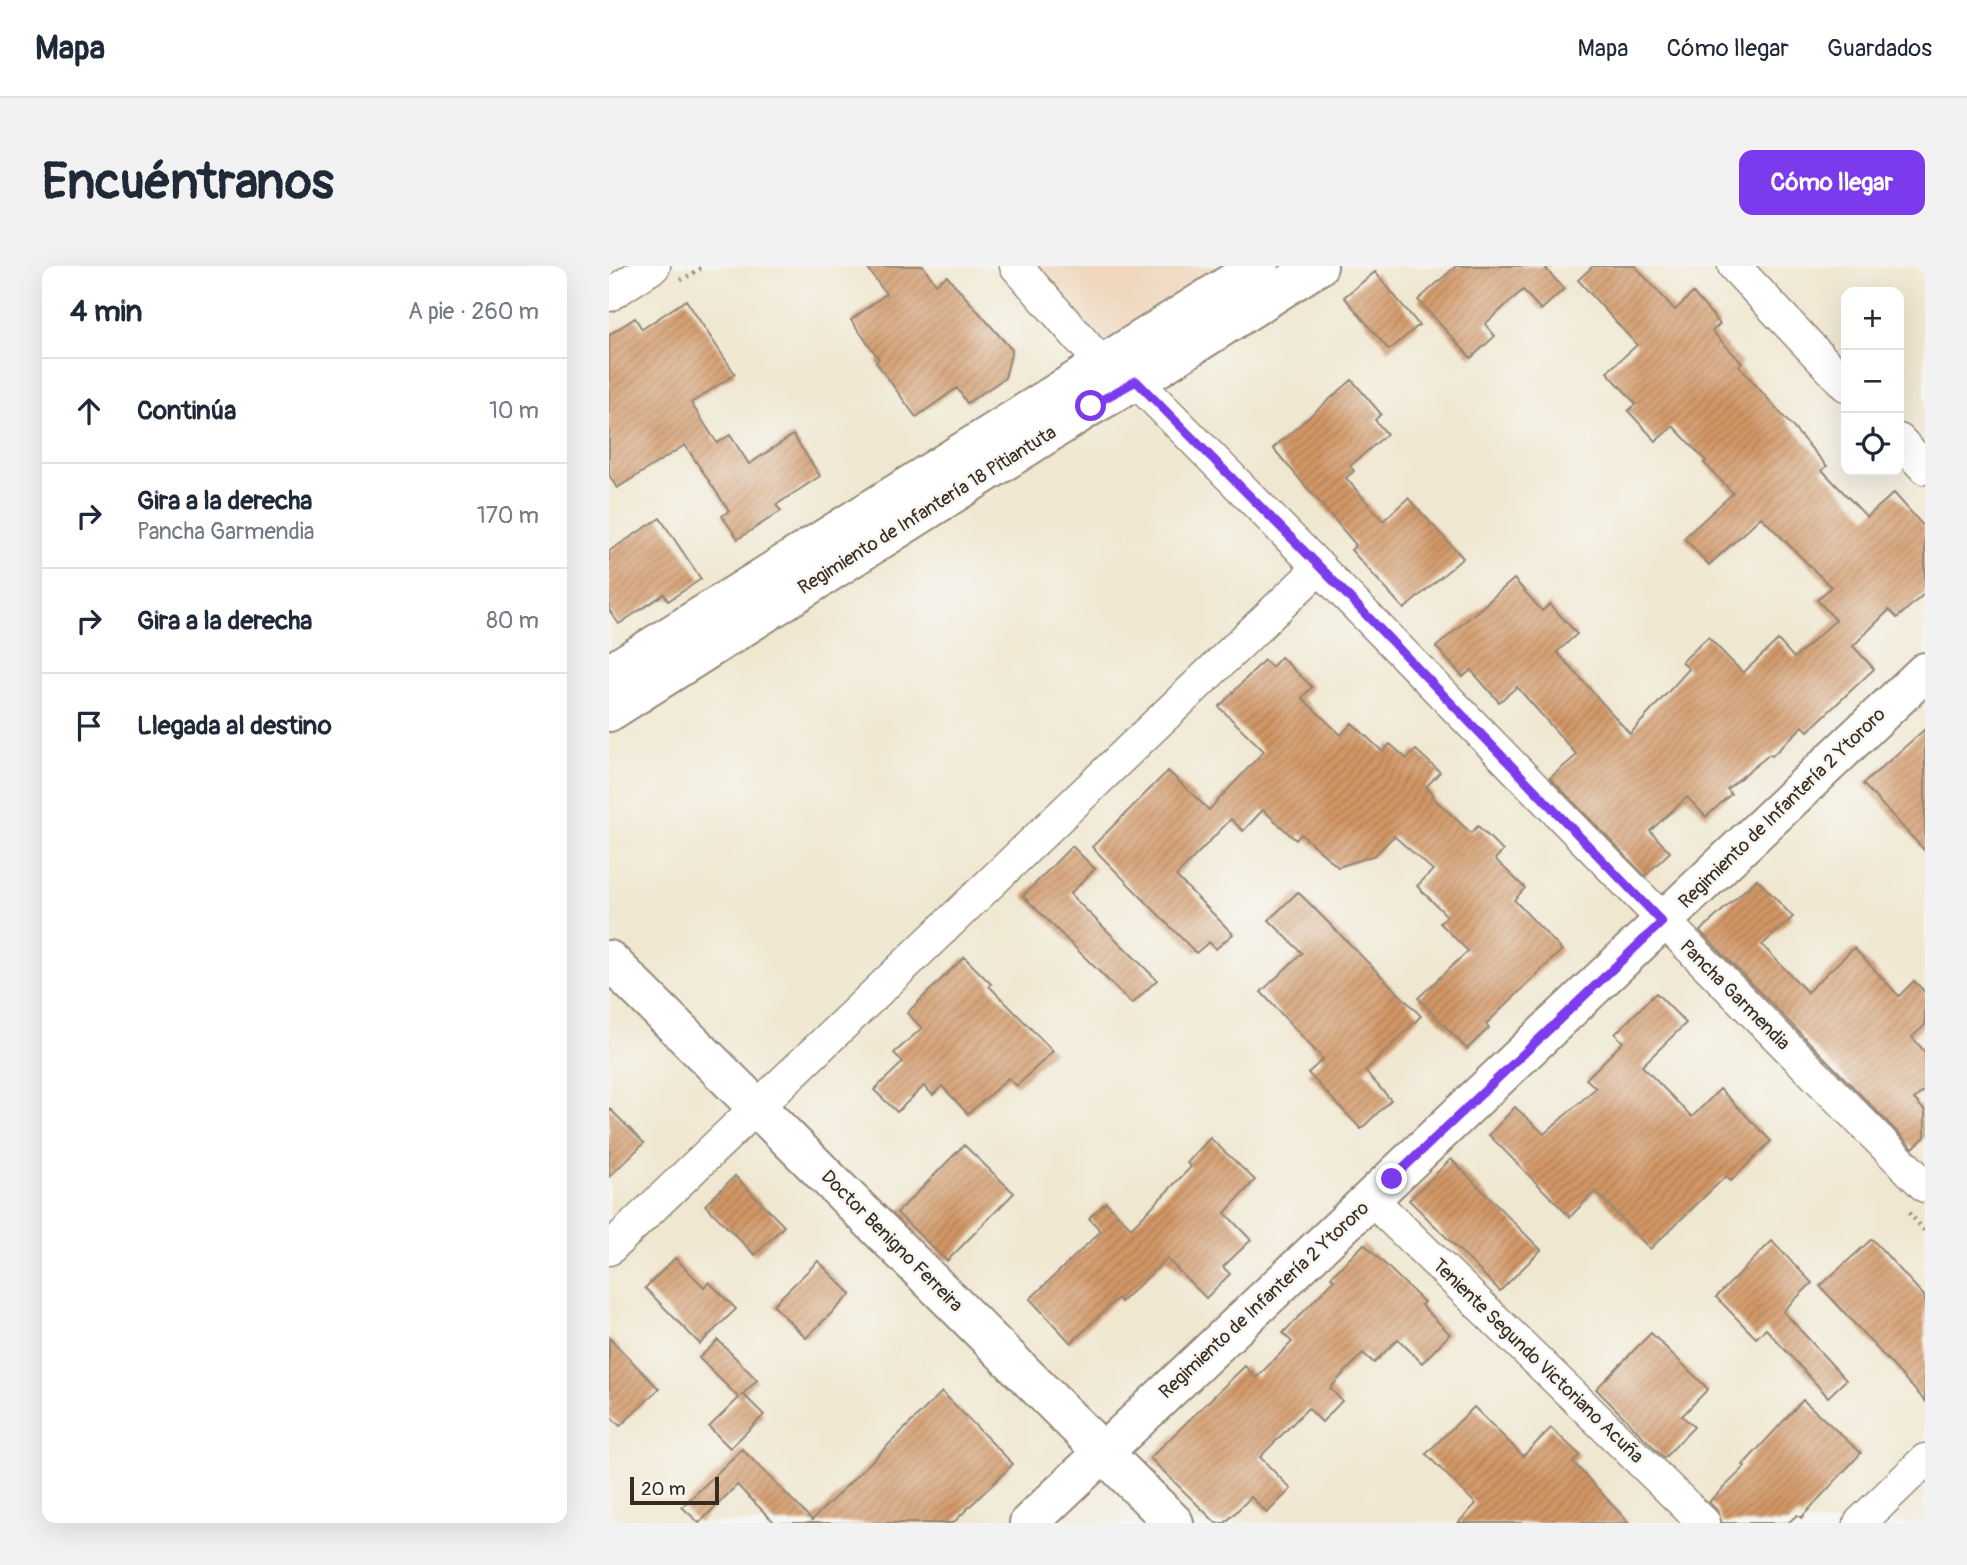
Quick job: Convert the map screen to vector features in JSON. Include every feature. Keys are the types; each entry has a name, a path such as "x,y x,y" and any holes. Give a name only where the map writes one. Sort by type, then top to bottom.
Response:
{"street":[{"path":"609,295 654,266"},
{"name":"Pancha Garmendia","path":"1016,266 1120,373 1320,567 1662,922 1925,1186"},
{"name":"Regimiento de Infantería 18 Pitiantuta","path":"609,712 1091,406 1120,373 1259,266"},
{"name":"Regimiento de Infantería 18 Pitiantuta","path":"609,674 1120,373 1318,266"},
{"path":"1734,266 1841,380"},
{"path":"1904,445 1925,468"},
{"path":"609,1249 1320,567"},
{"name":"Regimiento de Infantería 2 Ytororo","path":"1029,1523 1925,672"},
{"name":"Doctor Benigno Ferreira","path":"609,960 1174,1523"},
{"name":"Teniente Segundo Victoriano Acuña","path":"1371,1199 1704,1523"},
{"path":"1860,1523 1925,1460"}],"shaded area":[{"path":"1040,266 1239,266 1106,345"}],"building":[{"path":"866,266 923,266 936,284 947,276 1012,350 1005,378 967,403 957,388 916,417 876,362 879,359 851,320 886,294"},
{"path":"1456,266 1549,266 1546,269 1564,289 1541,310 1523,290 1485,324 1495,336 1471,358 1418,300"},
{"path":"1593,266 1635,266 1675,310 1693,293 1720,324 1712,331 1742,363 1739,366 1827,466 1822,470 1867,517 1894,493 1925,528 1925,593 1897,618 1889,610 1853,646 1874,669 1808,731 1803,726 1772,756 1770,754 1727,789 1731,794 1706,817 1687,797 1650,831 1670,852 1645,876 1550,778 1577,755 1517,687 1499,702 1471,670 1463,677 1436,647 1514,579 1542,611 1550,604 1577,634 1557,652 1630,734 1689,669 1682,662 1708,637 1743,673 1778,640 1794,658 1836,620 1817,600 1831,587 1761,517 1709,565 1684,538 1733,493 1673,426 1656,441 1628,411 1636,404 1607,372 1637,345 1578,280"},
{"path":"1375,272 1419,325 1389,350 1344,297"},
{"path":"686,300 735,374 691,403 717,443 730,435 749,464 793,435 820,476 776,505 781,511 738,539 722,516 729,511 685,445 617,488 609,475 609,335 635,318 642,329"},
{"path":"1352,380 1381,414 1375,420 1387,434 1350,466 1354,471 1346,478 1383,521 1408,498 1463,558 1404,609 1351,550 1356,545 1273,448"},
{"path":"660,518 701,579 668,601 664,594 619,624 609,610 609,551"},
{"path":"1281,657 1312,687 1302,698 1341,735 1352,723 1383,752 1390,744 1407,759 1416,750 1440,772 1426,787 1434,795 1432,797 1471,833 1478,826 1503,851 1495,859 1525,888 1514,900 1562,950 1486,1024 1489,1028 1467,1049 1418,998 1468,951 1440,923 1447,916 1417,886 1433,870 1394,836 1375,855 1338,867 1301,834 1296,840 1263,810 1243,831 1231,819 1176,876 1233,934 1216,949 1209,942 1196,953 1092,847 1168,771 1209,810 1264,751 1219,707 1264,660 1272,667"},
{"path":"1925,729 1925,851 1863,784"},
{"path":"1072,846 1095,869 1070,894 1157,980 1132,1004 1023,896"},
{"path":"1757,879 1793,917 1762,945 1807,992 1854,948 1899,996 1914,981 1925,992 1925,1025 1912,1037 1925,1052 1925,1090 1914,1099 1925,1111 1925,1137 1913,1148 1700,931"},
{"path":"1298,892 1421,1016 1365,1071 1391,1100 1361,1129 1308,1073 1323,1059 1261,992 1302,953 1269,920"},
{"path":"964,957 1053,1051 1017,1086 1008,1078 968,1114 942,1086 933,1095 924,1086 897,1112 874,1090 903,1062 894,1053 922,1028 907,1013"},
{"path":"1656,993 1686,1023 1642,1066 1692,1117 1720,1089 1771,1141 1731,1181 1726,1176 1650,1249 1595,1191 1570,1217 1489,1135 1515,1107 1544,1134 1596,1088 1586,1079 1623,1042 1615,1034"},
{"path":"609,1108 644,1143 609,1177"},
{"path":"1210,1138 1255,1180 1225,1213 1251,1240 1223,1267 1230,1274 1206,1298 1167,1259 1121,1302 1118,1298 1071,1343 1030,1299 1101,1231 1089,1218 1106,1202 1131,1228 1191,1167 1187,1163"},
{"path":"964,1145 1014,1193 947,1261 897,1213"},
{"path":"1451,1159 1541,1250 1500,1291 1409,1200"},
{"path":"735,1176 784,1226 755,1255 705,1205"},
{"path":"1872,1239 1925,1297 1925,1401 1820,1286"},
{"path":"1772,1241 1812,1283 1783,1311 1846,1380 1828,1397 1766,1329 1756,1338 1716,1297"},
{"path":"1364,1244 1424,1302 1421,1305 1450,1334 1422,1363 1398,1339 1374,1363 1363,1353 1330,1388 1342,1401 1322,1422 1308,1408 1260,1457 1291,1489 1267,1513 1251,1497 1225,1523 1216,1523 1150,1458 1245,1366 1256,1378 1292,1342 1283,1333 1334,1280 1331,1277"},
{"path":"675,1258 704,1287 709,1282 736,1309 700,1344 645,1288"},
{"path":"818,1261 851,1294 806,1338 773,1305"},
{"path":"1651,1333 1708,1389 1682,1416 1694,1427 1664,1458 1596,1389"},
{"path":"609,1338 659,1389 620,1426 609,1415"},
{"path":"718,1340 757,1380 743,1394 764,1415 730,1448 709,1427 739,1398 699,1358"},
{"path":"942,1392 1013,1464 953,1523 775,1523 737,1485 699,1523 682,1507 742,1449 812,1520"},
{"path":"1803,1400 1861,1453 1801,1518 1797,1515 1788,1523 1722,1523 1717,1510 1709,1502 1745,1467 1743,1465"},
{"path":"1474,1407 1523,1456 1551,1428 1580,1455 1573,1462 1629,1523 1458,1523 1476,1504 1426,1454"}],"route":[{"path":"1091,406 1136,381 1320,567 1662,922 1392,1179"}]}
